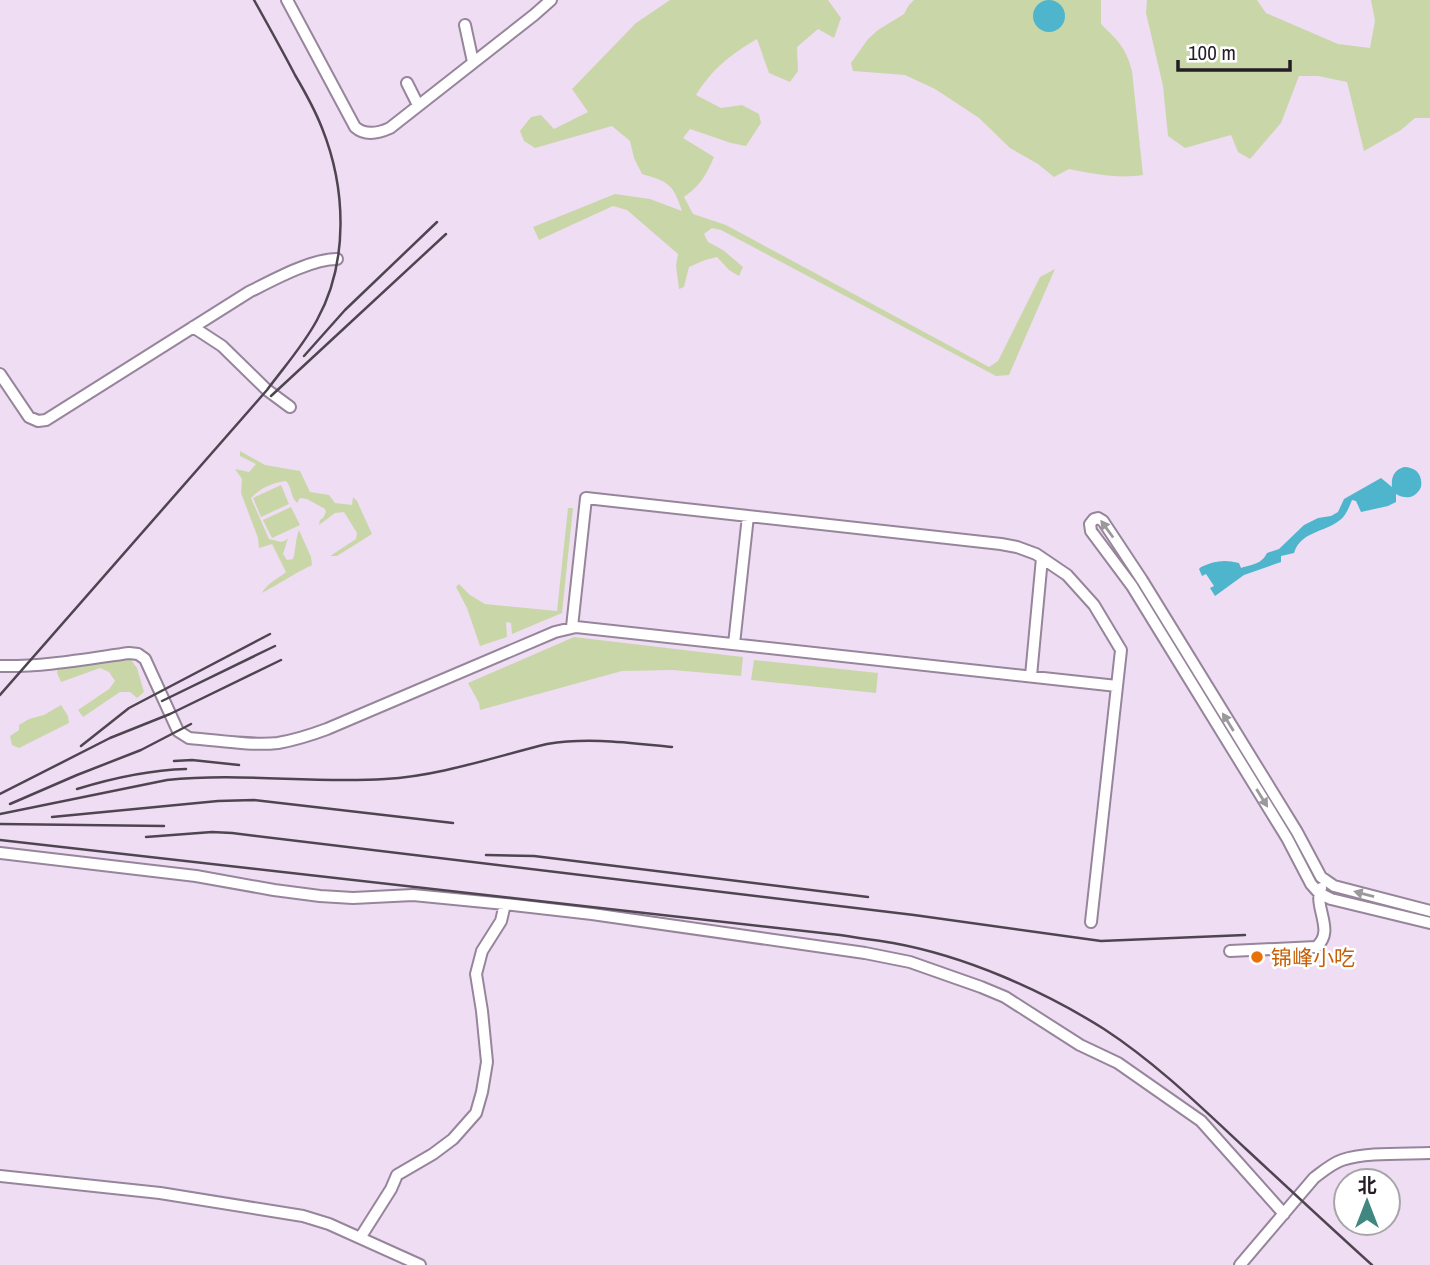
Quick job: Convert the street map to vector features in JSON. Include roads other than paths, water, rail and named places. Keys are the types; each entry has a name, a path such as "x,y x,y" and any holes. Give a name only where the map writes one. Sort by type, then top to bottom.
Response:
{"street":[{"path":"287,0 355,127 360,131 380,132 390,128 551,0"},
{"path":"465,26 473,62"},
{"path":"407,83 418,105"},
{"path":"0,374 29,417 38,421 46,420 249,292 324,259 337,259"},
{"path":"193,327 222,346 267,390 290,407"},
{"path":"572,627 586,498 1001,544 1017,547 1042,558 1067,575 1094,605 1121,650 1091,922"},
{"path":"734,644 748,516"},
{"path":"1230,951 1316,947 1324,939 1325,930 1316,893 1287,838 1132,586 1089,528 1094,519 1103,521 1142,580 1297,832 1321,877 1334,886 1430,911"},
{"path":"1031,676 1042,558"},
{"path":"0,666 60,663 138,654 145,659 181,734 189,738 257,744 303,738 572,627 1118,686"},
{"path":"0,853 196,876 320,896 353,898 413,895 592,914 865,953 910,962 1005,997 1080,1045 1118,1063 1201,1121 1284,1214"},
{"path":"1316,893 1327,881"},
{"path":"1316,893 1430,923"},
{"path":"360,1238 397,1175 453,1139 476,1113 487,1062 476,974 482,951 501,920 505,904"},
{"path":"1240,1265 1314,1178 1328,1168 1342,1160 1364,1156 1430,1153"},
{"path":"0,1176 160,1194 303,1216 317,1219 420,1265"}],"water":[{"path":"1049,0 1060,5 1065,16 1060,27 1049,32 1038,27 1033,16 1038,5"},
{"path":"1404,467 1415,470 1420,475 1421,487 1414,496 1396,494 1396,502 1361,512 1356,501 1352,500 1342,518 1307,536 1294,553 1281,556 1281,562 1244,575 1215,596 1210,588 1214,586 1206,574 1202,576 1199,569 1215,562 1239,563 1241,568 1259,562 1267,553 1279,549 1304,525 1338,512 1344,499 1381,478 1392,487 1394,474"}],"railway":[{"path":"0,695 267,390 306,339 327,298 339,250 336,175 330,151 313,108 254,0"},
{"path":"304,356 345,310 437,222"},
{"path":"271,396 446,234"},
{"path":"81,746 129,708 270,634"},
{"path":"162,701 275,646"},
{"path":"0,794 110,738 170,714 281,660"},
{"path":"10,804 141,750 191,724"},
{"path":"0,814 167,780 222,777 385,779 446,770 563,742 610,741 672,747"},
{"path":"174,761 192,760 239,765"},
{"path":"77,789 131,775 186,769"},
{"path":"52,817 254,800 453,823"},
{"path":"0,824 164,826"},
{"path":"146,837 232,833 914,915 1101,941 1245,935"},
{"path":"0,840 840,935 893,943 948,956 1029,988 1123,1042 1195,1102 1372,1265"},
{"path":"486,855 534,856 868,897"}],"place":[{"name":"锦峰小吃","path":"1257,957"}]}
